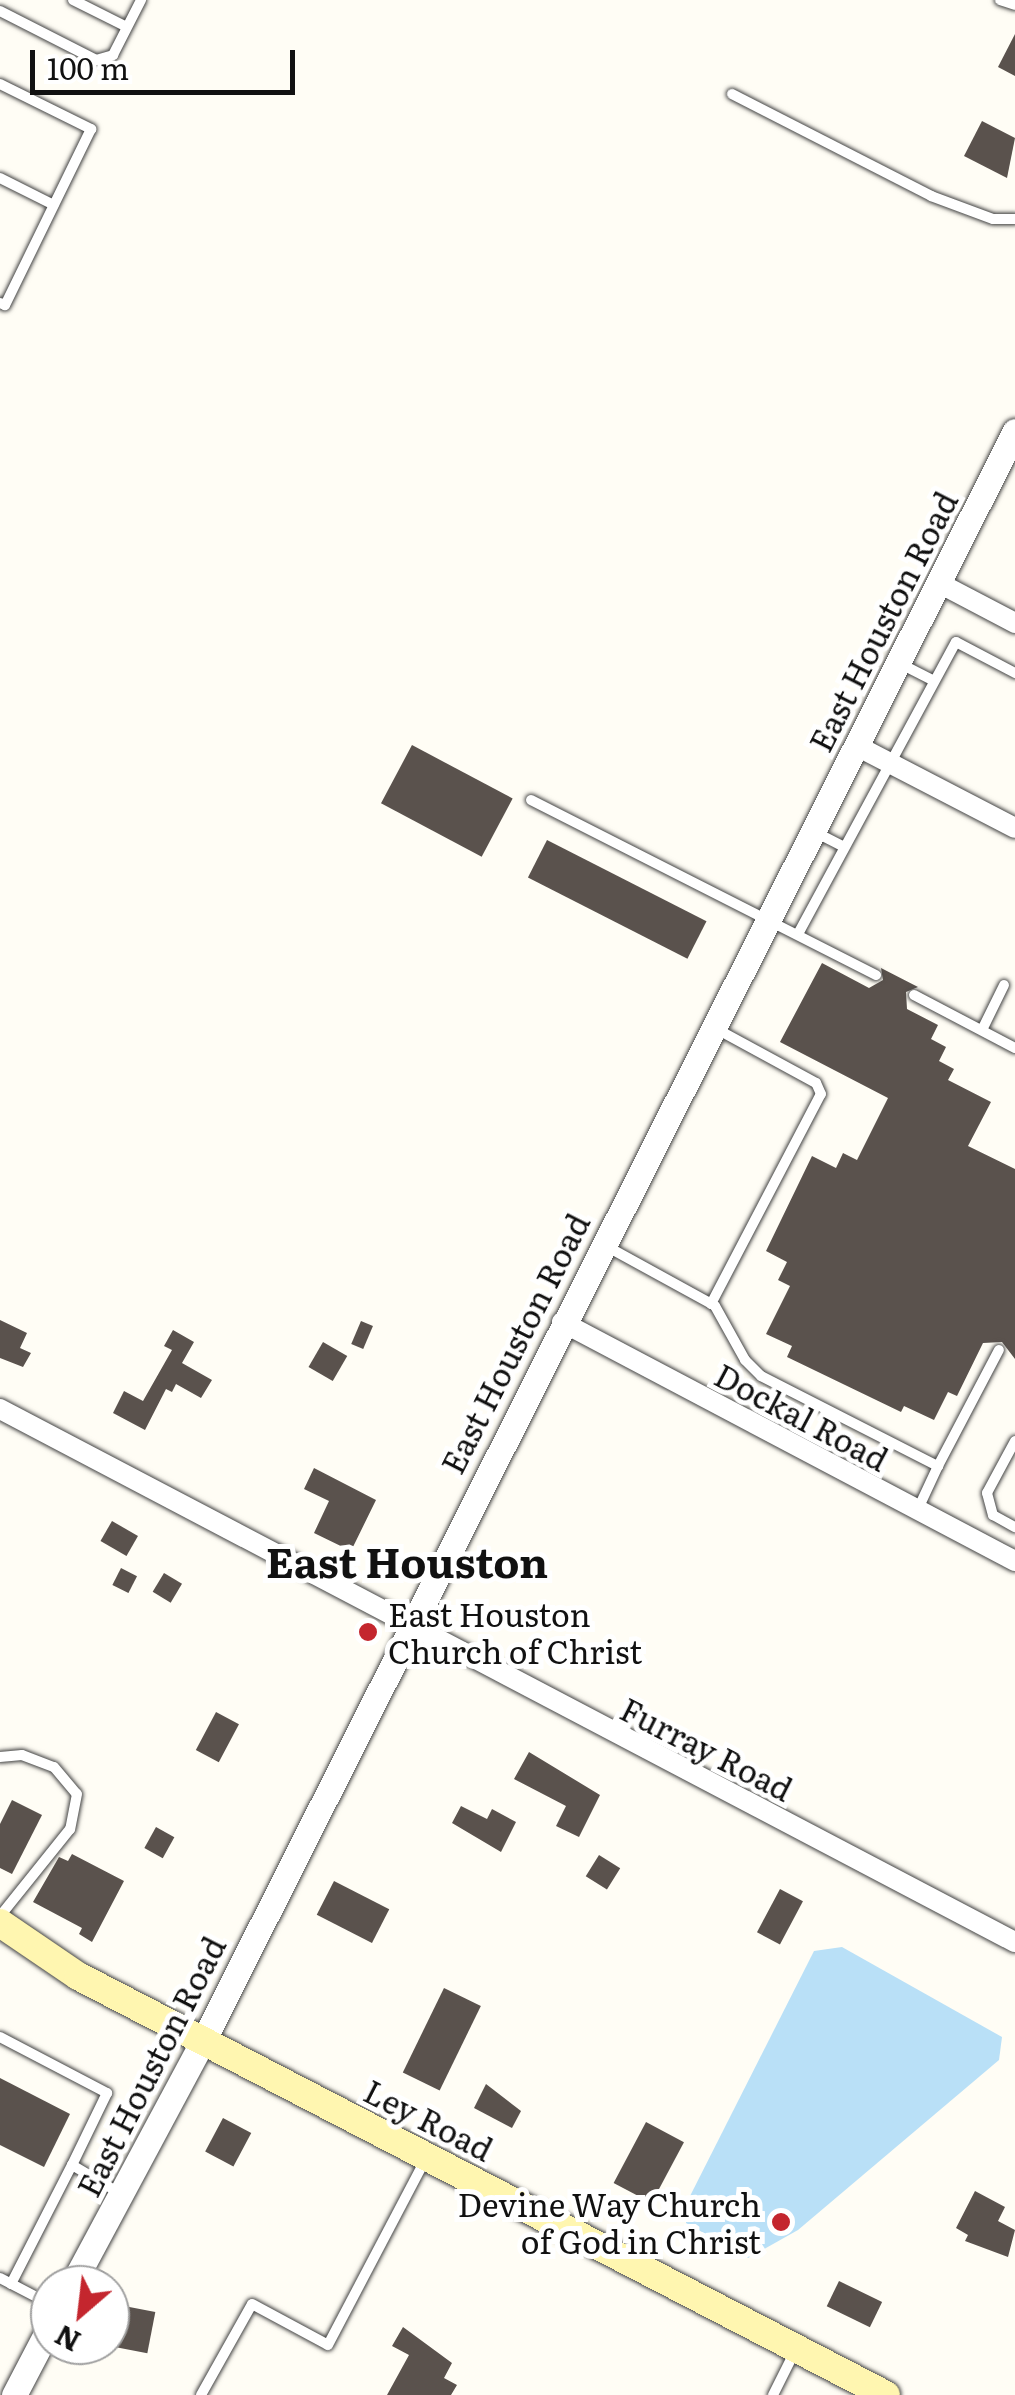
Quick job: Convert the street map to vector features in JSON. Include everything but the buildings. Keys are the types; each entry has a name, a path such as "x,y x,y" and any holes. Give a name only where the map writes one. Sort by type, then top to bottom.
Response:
{"main road":[{"name":"Ley Road","path":"0,1919 78,1976 886,2395"}],"street":[{"name":"East Houston Road","path":"83,2265 202,2040 600,1243 1015,430"},
{"path":"936,582 1015,623"},
{"path":"855,744 1015,828"},
{"name":"Dockal Road","path":"562,1322 917,1511 1012,1554"},
{"name":"Furray Road","path":"0,1409 1015,1942"},
{"path":"14,2395 30,2364"}],"lane":[{"path":"73,0 90,4 127,27"},
{"path":"0,10 96,60 113,56 140,0"},
{"path":"1000,0 1015,6"},
{"path":"0,84 92,129 4,305 0,302"},
{"path":"732,94 931,196 993,219 1015,219"},
{"path":"0,178 54,205"},
{"path":"798,934 956,642 1015,673"},
{"path":"896,662 934,682"},
{"path":"532,800 876,974"},
{"path":"812,830 843,846"},
{"path":"982,1030 1004,985"},
{"path":"914,995 1015,1048"},
{"path":"711,1304 821,1094 816,1083 712,1026"},
{"path":"600,1243 711,1304 761,1376 938,1466"},
{"path":"917,1511 999,1350"},
{"path":"1015,1441 987,1493 993,1515 1015,1527"},
{"path":"0,1757 22,1754 54,1767 77,1794 70,1829 0,1919"},
{"path":"0,2037 107,2094 6,2281 30,2294"},
{"path":"201,2395 252,2304 328,2345 426,2158"},
{"path":"72,2165 120,2194"},
{"path":"773,2395 796,2349"}],"water":[{"path":"842,1947 1002,2037 999,2060 798,2230 748,2258 686,2223 686,2204 814,1951"}],"place":[{"name":"East Houston Church of Christ","path":"368,1632"},
{"name":"Devine Way Church of God in Christ","path":"781,2222"}],"district":[{"name":"East Houston","path":"407,1560"}]}
